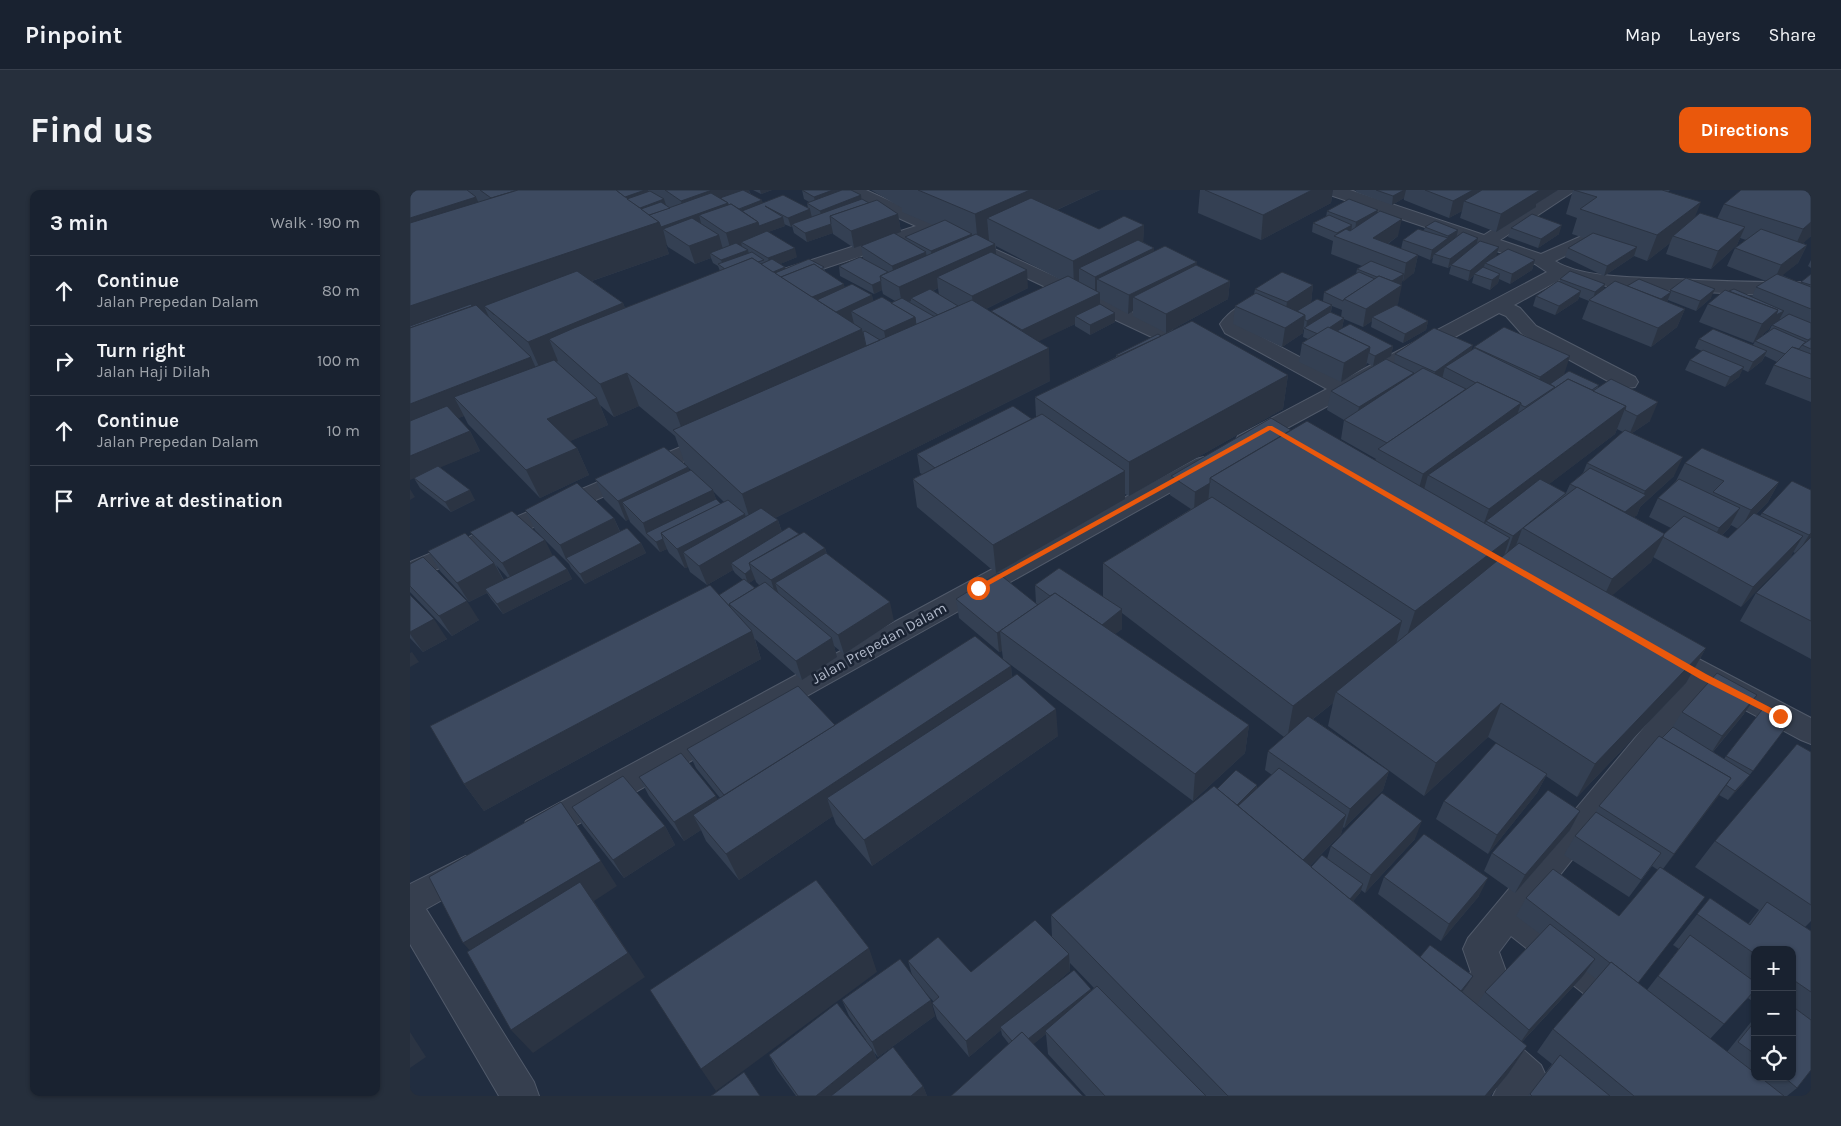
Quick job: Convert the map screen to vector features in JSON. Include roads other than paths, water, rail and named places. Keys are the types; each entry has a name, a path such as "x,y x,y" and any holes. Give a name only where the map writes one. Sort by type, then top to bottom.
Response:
{"street":[{"path":"852,190 1164,334 1217,362"},
{"path":"1332,190 1486,241 1551,266 1618,282 1767,289 1811,288"},
{"path":"1486,241 1568,190"},
{"path":"791,273 930,227"},
{"name":"Jalan Prepedan Dalam","path":"514,844 1270,428 1297,403 1342,388 1498,305 1584,240"},
{"path":"1038,300 1064,288"},
{"path":"1498,305 1513,312 1528,330 1627,382"},
{"path":"1250,308 1230,324 1232,329 1342,388"},
{"path":"1380,343 1404,355"},
{"path":"1270,428 1296,442"},
{"path":"412,568 733,432"},
{"path":"1642,642 1811,732"},
{"path":"1512,1096 1528,1078 1461,1019 1489,974 1480,949 1703,676"},
{"path":"410,901 488,858"},
{"path":"410,913 520,1096"},
{"path":"1508,914 1650,1023"}]}
